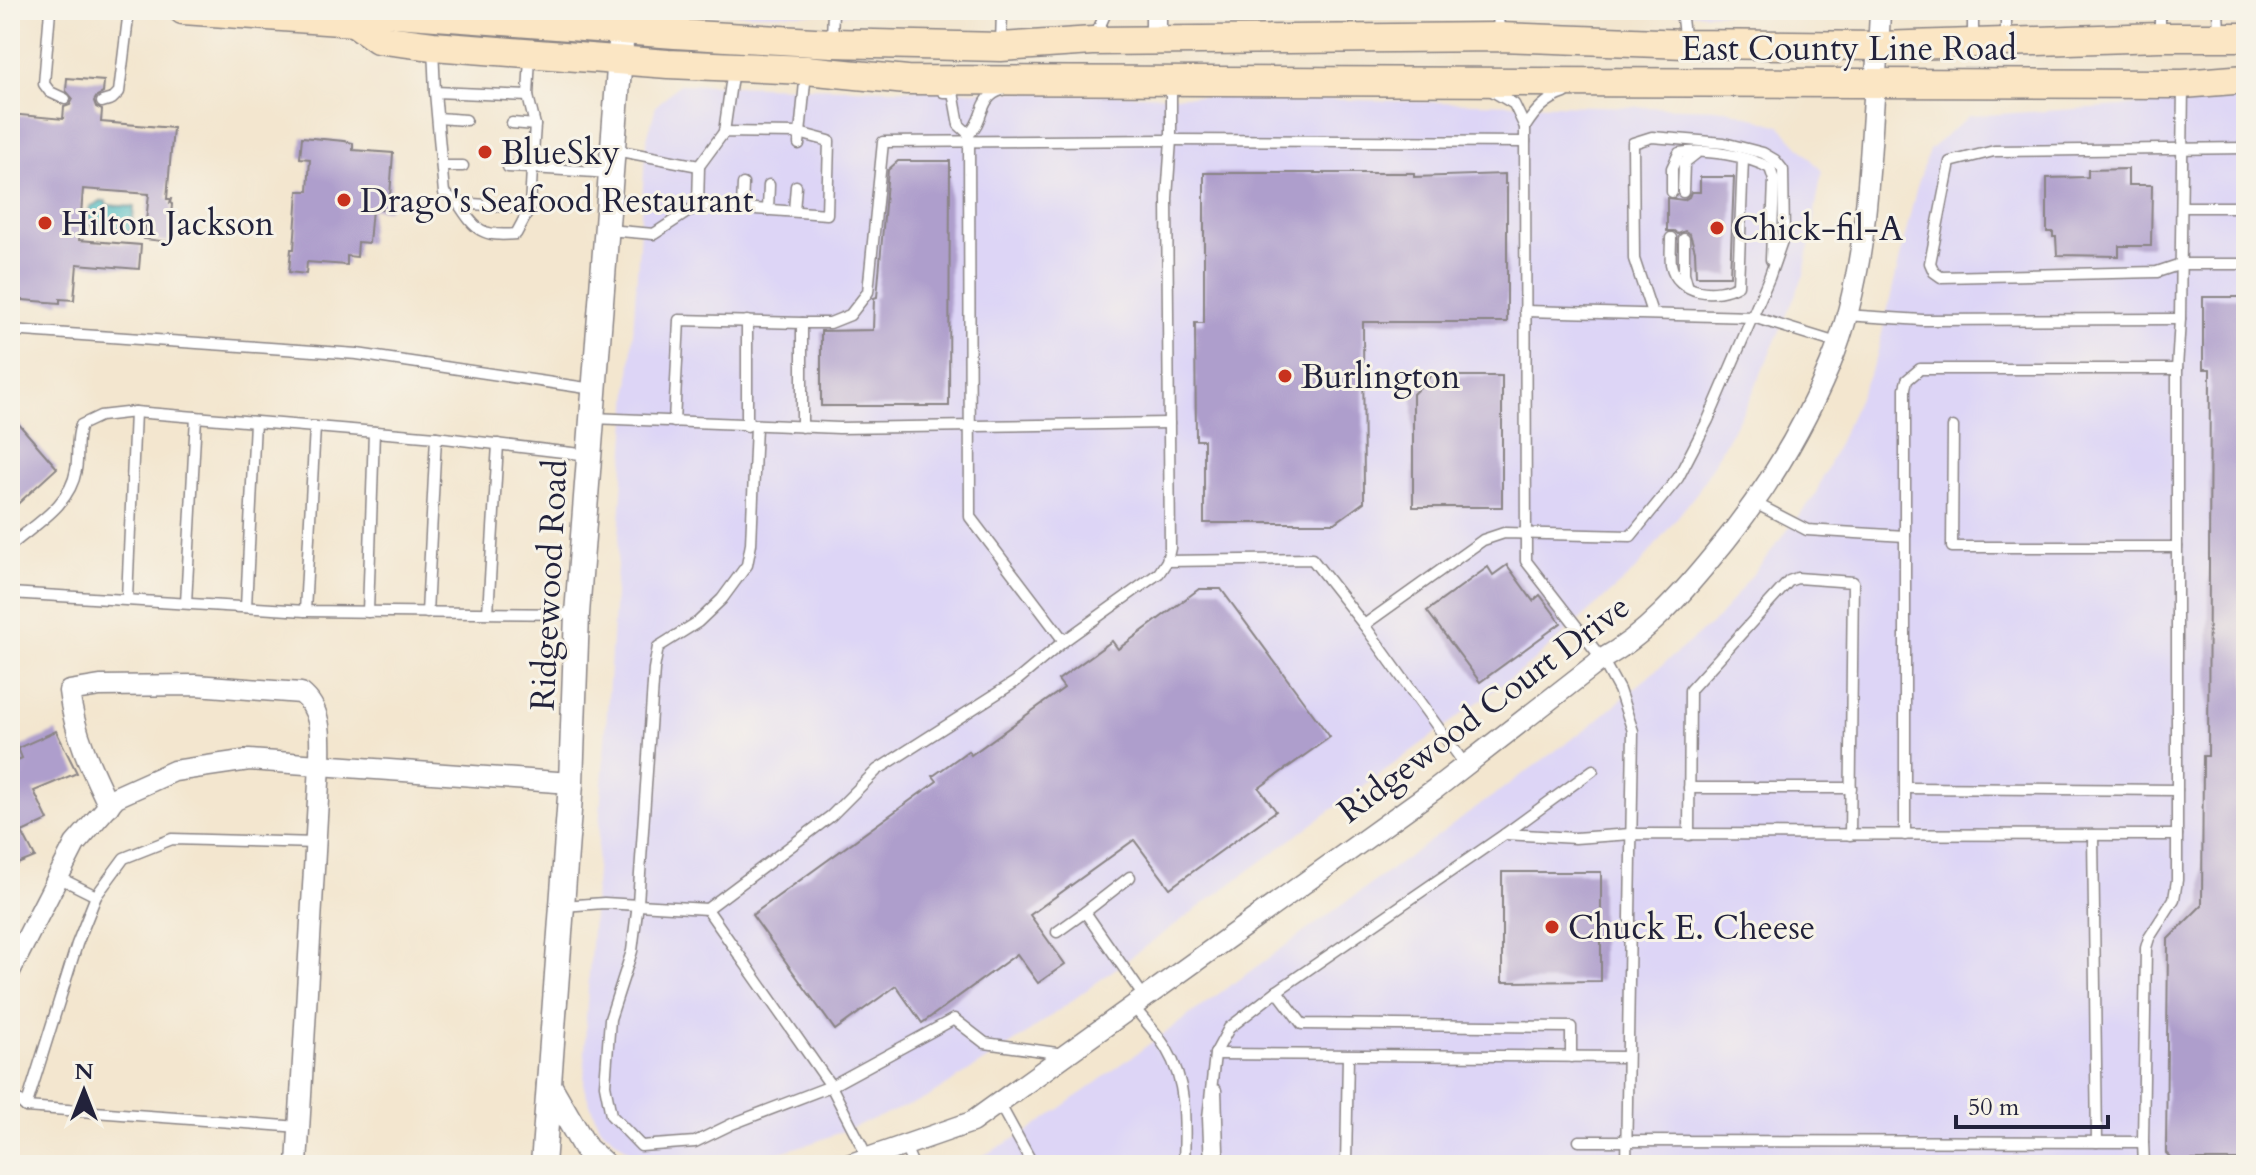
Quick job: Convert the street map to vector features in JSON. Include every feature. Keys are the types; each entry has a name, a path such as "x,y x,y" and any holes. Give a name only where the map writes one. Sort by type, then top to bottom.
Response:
{"main road":[{"name":"East County Line Road","path":"183,10 292,15 354,22 382,12 623,20 832,43 1001,47 1499,24 1685,44 1879,46 2006,42 2160,23 2228,28"},
{"name":"East County Line Road","path":"354,22 378,39 433,46 806,70 880,79 2183,84 2246,79"}],"street":[{"path":"1156,10 1156,41"},
{"name":"Ridgewood Court Drive","path":"848,1165 972,1122 1466,766 1602,659 1619,650 1683,592 1729,537 1790,450 1831,363 1856,278 1868,185 1880,10"},
{"name":"Ridgewood Road","path":"543,1165 571,783 577,614 623,20"},
{"path":"109,806 86,760 71,713 69,691 100,686 196,685 301,693 315,710 320,731 320,765 297,1165"},
{"path":"10,971 75,844 116,797 174,771 249,760 571,783"},
{"path":"549,1085 586,1149 604,1165"}],"lane":[{"path":"50,10 44,84 50,92 65,99"},
{"path":"102,102 112,99 119,92 129,10"},
{"path":"832,43 833,10"},
{"path":"1001,47 1002,10"},
{"path":"1093,41 1107,10"},
{"path":"1681,10 1685,44"},
{"path":"1973,10 1973,43"},
{"path":"2006,10 2006,42"},
{"path":"433,46 444,193 458,203 478,230 487,234 516,234 530,208 535,125 528,96 530,54"},
{"path":"698,205 699,166 724,132 733,67"},
{"path":"799,139 806,70"},
{"path":"880,79 909,91 953,92 959,125 969,137"},
{"path":"1452,80 1488,89 1505,97 1514,104 1525,127 1526,561 1602,659 1619,690 1633,731 1626,1165"},
{"path":"1029,81 993,92 983,103 978,126 969,137 970,517 1064,641"},
{"path":"561,906 638,903 707,909 831,816 877,770 1018,680 1064,641 1159,573 1167,561 1170,548 1167,198 1171,81"},
{"path":"1525,127 1539,107 1553,97 1598,82"},
{"path":"2144,1165 2146,948 2174,899 2177,835 2177,369 2183,84"},
{"path":"435,92 528,96"},
{"path":"438,118 466,120"},
{"path":"512,123 535,125"},
{"path":"607,230 654,234 698,205 827,214 829,141 747,137 724,132"},
{"path":"674,422 679,320 830,323 850,315 868,292 883,142 969,137 1525,142"},
{"path":"1364,625 1483,540 1504,533 1631,536 1678,478 1708,420 1769,278 1784,235 1783,170 1775,160 1763,153 1724,143 1652,137 1633,143 1634,259 1652,313"},
{"path":"2246,148 1994,151 1950,162 1930,263 1934,272 1941,277 2157,272 2181,264 2246,264"},
{"path":"1677,192 1684,163 1698,152 1743,159 1770,168 1773,174 1773,236 1769,278"},
{"path":"1671,238 1671,263 1688,288 1714,293 1728,291 1738,285 1743,159"},
{"path":"508,167 612,161 699,166"},
{"path":"442,166 463,166"},
{"path":"742,208 743,184"},
{"path":"768,210 769,185"},
{"path":"794,211 796,186"},
{"path":"458,203 530,208"},
{"path":"2182,207 2246,207"},
{"path":"1684,239 1684,273 1688,288"},
{"path":"1525,311 1753,317 1837,343"},
{"path":"1845,315 1922,320 2180,319"},
{"path":"747,321 751,544 747,565 722,599 691,628 658,647 632,951 610,1019 605,1085 611,1115 641,1146 695,1142 732,1124 831,1086 954,1019 985,1043 1068,1054"},
{"path":"802,323 802,427"},
{"path":"10,330 357,354 595,389"},
{"path":"1905,835 1905,388 1912,374 1920,369 2177,369"},
{"path":"127,599 135,412"},
{"path":"10,546 59,506 72,486 81,425 100,416 135,412 436,437 589,455"},
{"path":"186,603 196,417"},
{"path":"592,418 802,427 1169,423"},
{"path":"246,607 255,422"},
{"path":"305,611 315,427"},
{"path":"1953,427 1952,547 2177,547"},
{"path":"368,612 374,432"},
{"path":"427,613 436,437"},
{"path":"488,613 498,444"},
{"path":"1753,502 1807,530 1905,536"},
{"path":"1167,561 1312,559 1466,766"},
{"path":"1689,835 1690,690 1789,581 1797,578 1853,582 1850,835"},
{"path":"10,593 305,611 577,614"},
{"path":"1213,1165 1218,1118 1215,1054 1229,1028 1277,991 1593,770"},
{"path":"1689,788 1851,788"},
{"path":"1905,788 2177,790"},
{"path":"1505,834 1575,838 1631,834 2177,835"},
{"path":"2093,835 2097,1142"},
{"path":"26,1107 77,944 96,896 124,858 172,839 316,843"},
{"path":"58,877 96,896"},
{"path":"1057,932 1130,877"},
{"path":"707,909 831,1086 868,1158"},
{"path":"1085,912 1167,1049 1178,1073 1184,1094 1184,1165"},
{"path":"1277,991 1302,1024 1571,1027 1571,1057"},
{"path":"1215,1054 1627,1057"},
{"path":"1346,1165 1348,1055"},
{"path":"10,1093 26,1107 300,1127"},
{"path":"999,1103 1033,1165"},
{"path":"1579,1141 2143,1142"},
{"path":"904,1144 913,1165"}],"shaded area":[{"path":"677,10 2246,10 2246,13 677,14"},
{"path":"679,84 1726,109 1780,126 1822,171 1804,275 1750,399 1698,491 1636,570 1530,664 1021,1038 927,1098 815,1142 738,1164 666,1165 638,1158 599,1127 584,1088 586,1018 646,142 656,106"},
{"path":"2246,98 2246,1165 965,1165 1029,1131 1591,725 1718,618 1814,497 1876,359 1916,190 1929,150 1969,116"}],"water":[{"path":"106,201 106,205 134,207 132,232 91,225 88,216 90,207"}],"building":[{"name":"Hilton Jackson","path":"67,78 104,81 103,93 94,101 96,107 102,110 101,122 173,128 167,199 171,199 172,204 169,242 144,239 149,194 83,189 79,240 141,245 139,269 77,264 74,300 60,299 60,303 10,299 10,114 63,119 64,107 70,105 73,99 66,91"},
{"name":"Drago's Seafood Restaurant","path":"302,137 353,143 353,150 393,153 389,210 372,209 369,243 358,242 357,257 347,256 347,265 307,262 306,274 289,272 291,249 294,249 298,191 308,191 310,159 300,158"},
{"path":"898,161 950,161 949,406 821,406 821,331 873,330 888,170"},
{"path":"2128,169 2128,185 2152,185 2151,246 2119,246 2119,256 2057,255 2056,237 2053,237 2053,232 2047,232 2047,178 2088,177 2088,170"},
{"path":"1204,173 1414,173 1414,177 1505,174 1507,322 1363,322 1364,502 1335,523 1204,523 1204,440 1196,440 1195,323 1204,323"},
{"name":"Chick-fil-A","path":"1700,177 1734,177 1730,276 1696,276 1695,251 1690,234 1667,231 1667,198 1684,200 1691,192 1700,192"},
{"path":"2203,297 2246,297 2246,1160 2173,1160 2166,1153 2168,939 2202,905 2203,756 2208,756 2210,369 2203,369"},
{"path":"1431,376 1502,376 1502,507 1413,507 1413,394"},
{"path":"10,414 57,468 10,511"},
{"path":"1507,565 1533,601 1540,595 1561,623 1480,682 1427,611 1488,567 1493,575"},
{"path":"1199,589 1221,589 1330,737 1259,788 1276,811 1170,888 1134,840 1030,915 1065,964 1038,983 1017,954 922,1023 896,986 835,1030 752,915 937,781 933,776 968,751 971,755 1064,688 1058,680 1112,641 1118,649"},
{"path":"56,731 77,773 34,791 48,820 22,832 35,857 10,867 10,764 22,758 18,748"},
{"name":"Chuck E. Cheese","path":"1502,872 1601,872 1601,981 1502,982"}],"place":[{"name":"BlueSky","path":"485,152"},
{"name":"Drago's Seafood Restaurant","path":"344,200"},
{"name":"Hilton Jackson","path":"45,223"},
{"name":"Chick-fil-A","path":"1717,228"},
{"name":"Burlington","path":"1285,376"},
{"name":"Chuck E. Cheese","path":"1552,927"}]}
